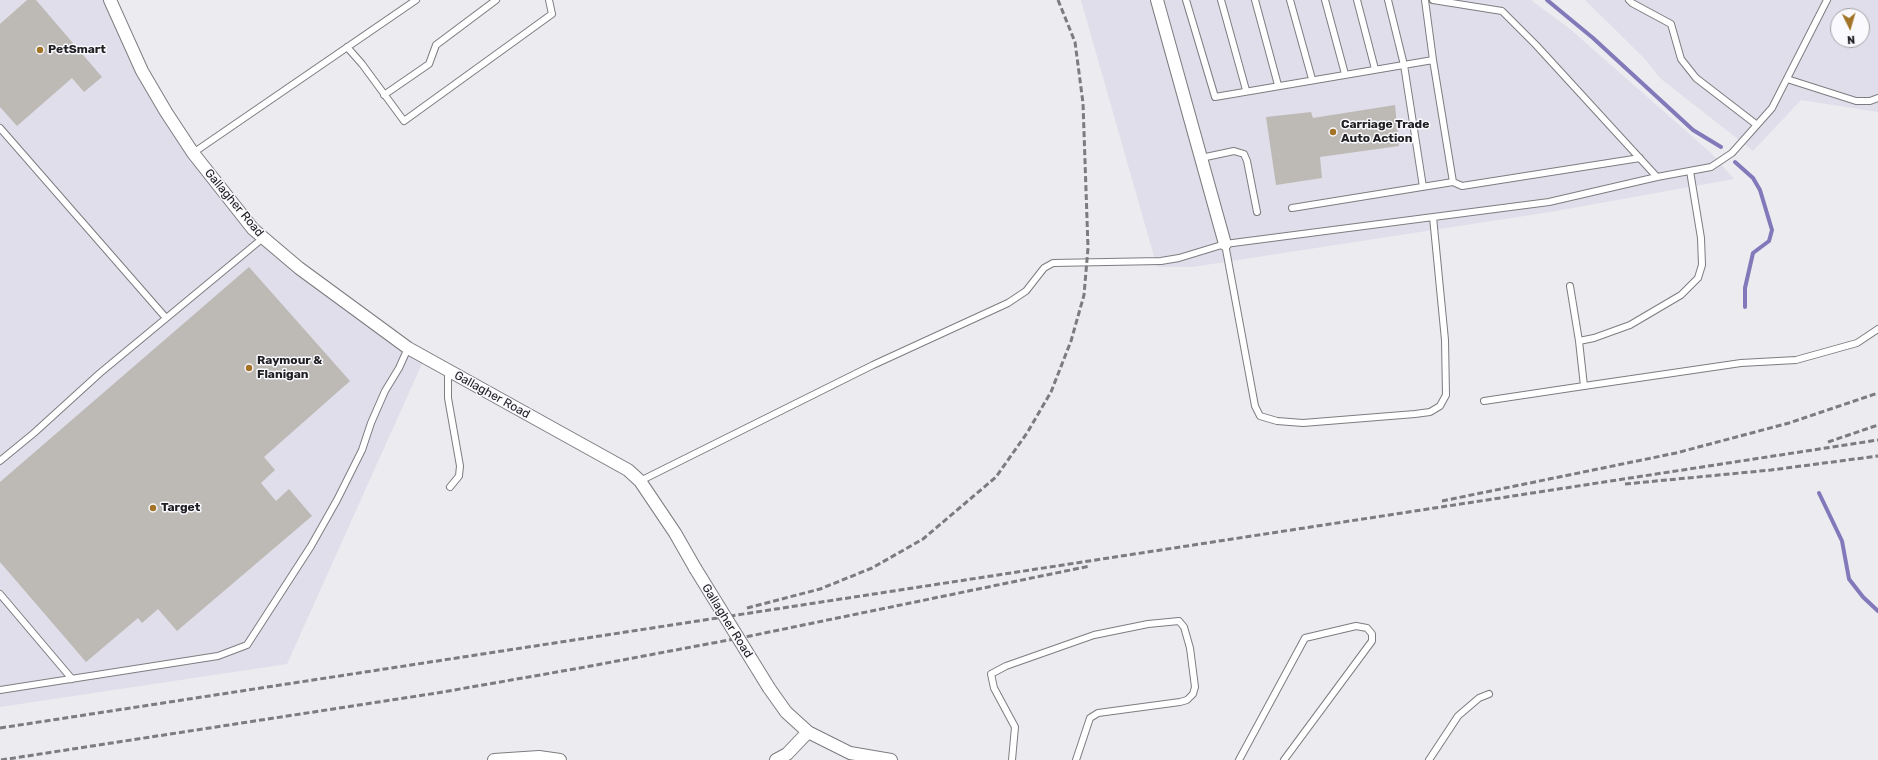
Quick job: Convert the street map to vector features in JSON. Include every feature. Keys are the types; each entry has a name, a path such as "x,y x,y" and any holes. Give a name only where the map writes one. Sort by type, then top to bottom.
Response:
{"street":[{"name":"Gallagher Road","path":"110,0 142,71 166,112 193,153 253,229 299,268 408,348 628,470 640,481 676,533 694,568 769,688 786,712 808,732 850,753 891,760"},
{"path":"1158,0 1224,244"},
{"path":"776,760 787,754 808,732"},
{"path":"494,760 539,757 560,760"}],"lane":[{"path":"193,153 416,0"},
{"path":"384,95 429,64 436,45 496,0"},
{"path":"347,47 362,64 404,121 552,14 549,0"},
{"path":"1186,0 1215,97 1246,90 1433,60"},
{"path":"1221,0 1246,90"},
{"path":"1255,0 1278,85"},
{"path":"1290,0 1312,80"},
{"path":"1325,0 1345,74"},
{"path":"1357,0 1375,69"},
{"path":"1388,0 1404,65 1423,187"},
{"path":"1425,0 1433,60 1453,182"},
{"path":"1434,0 1502,11 1536,45 1657,177"},
{"path":"1629,0 1671,24 1681,59 1696,78 1758,125"},
{"path":"640,481 873,365 1008,303 1026,291 1044,268 1054,262 1160,261 1193,255 1224,244 1549,202 1657,177 1711,167 1732,153 1772,108 1827,0"},
{"path":"1787,78 1856,101 1870,101 1878,98"},
{"path":"0,128 166,318"},
{"path":"1201,158 1234,151 1244,154 1247,161 1257,212"},
{"path":"1292,208 1453,182 1462,186 1640,158"},
{"path":"1579,341 1594,338 1630,325 1681,295 1698,278 1702,265 1701,238 1690,171"},
{"path":"1224,244 1255,406 1260,416 1277,421 1303,423 1416,414 1430,412 1440,406 1446,396 1445,340 1433,217"},
{"path":"0,461 34,433 100,373 263,238"},
{"path":"1570,286 1579,341 1584,386"},
{"path":"1484,401 1741,362 1796,360 1857,343 1878,328"},
{"path":"0,690 218,656 247,645 311,546 338,500 362,450 371,423 385,391 399,368 408,348"},
{"path":"448,370 448,398 460,466 459,476 450,487"},
{"path":"0,594 72,679"},
{"path":"1012,760 1015,727 1003,708 994,688 991,674 1006,666 1094,635 1148,624 1179,621 1184,627 1190,648 1195,687 1194,694 1187,700 1180,702 1098,713 1090,718 1076,760"},
{"path":"1239,760 1305,638 1356,626 1367,628 1372,634 1372,641 1284,760"},
{"path":"1429,760 1458,716 1479,698 1490,694"}],"shaded area":[{"path":"0,0 112,0 166,112 253,229 425,357 287,664 0,707"},
{"path":"1081,0 1531,0 1570,29 1710,152 1734,179 1550,212 1192,267 1157,267"},
{"path":"1585,0 1878,0 1878,112 1801,100 1753,151 1660,78 1645,59"}],"building":[{"name":"PetSmart","path":"27,0 36,0 102,77 84,92 72,78 17,126 0,107 0,24"},
{"name":"Carriage Trade Auto Action","path":"1395,105 1399,146 1320,157 1322,178 1276,185 1266,117 1311,112 1313,118"},
{"name":"Target","path":"249,267 350,381 264,457 275,470 261,483 276,501 289,489 312,516 177,631 158,609 142,623 138,618 86,662 0,562 0,482"}],"waterway":[{"path":"1547,0 1593,38 1693,130 1721,147"},
{"path":"1735,162 1753,178 1760,190 1772,230 1769,241 1753,253 1745,288 1745,307"},
{"path":"1819,493 1842,541 1849,579 1863,597 1878,611"}],"railway":[{"path":"747,608 820,589 872,568 923,539 996,477 1027,433 1051,392 1071,341 1084,295 1088,248 1083,103 1075,42 1058,0"},
{"path":"1442,501 1676,453 1789,423 1878,393"},
{"path":"1828,442 1878,425"},
{"path":"0,728 1878,440"},
{"path":"1625,484 1771,470 1878,456"},
{"path":"1,760 437,693 580,668 750,636 1090,566"}],"place":[{"name":"PetSmart","path":"40,50"},
{"name":"Carriage Trade Auto Action","path":"1333,132"},
{"name":"Raymour & Flanigan","path":"249,368"},
{"name":"Target","path":"153,508"}]}
